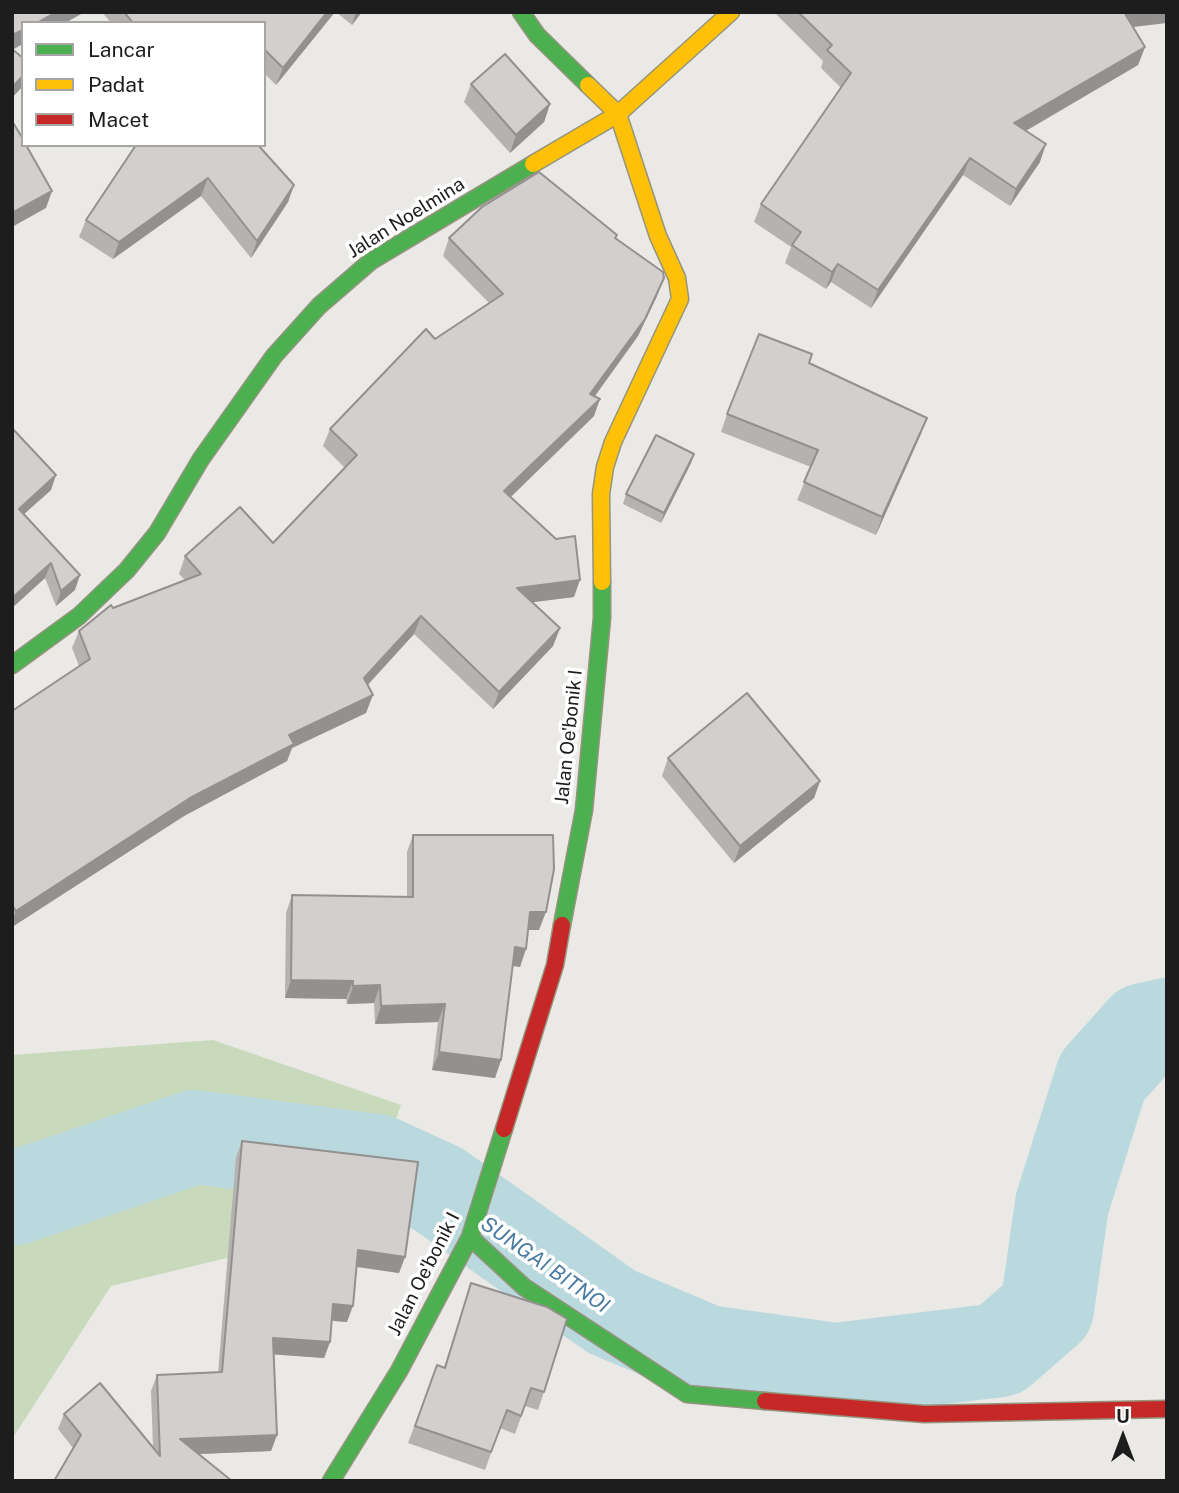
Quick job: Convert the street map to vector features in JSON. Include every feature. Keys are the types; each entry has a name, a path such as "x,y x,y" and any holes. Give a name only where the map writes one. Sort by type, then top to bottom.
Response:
{"street":[{"name":"Jalan Oe'bonik I","path":"331,1481 399,1371 470,1237 555,965 584,810 602,618 601,494 605,467 613,442 680,299 677,278 658,236 618,114 537,35 521,12"},
{"name":"Jalan Noelmina","path":"12,665 79,616 127,570 157,533 201,459 274,356 319,306 371,261 618,114 731,12"},
{"path":"470,1237 524,1287 687,1394 924,1414 1167,1409"}],"green space":[{"path":"213,1040 401,1105 359,1226 111,1286 12,1439 12,1055"}],"building":[{"path":"12,12 57,12 41,21 21,21 21,31 12,35"},
{"path":"124,12 327,12 283,68 266,51 266,21 131,21"},
{"path":"798,12 1124,12 1145,47 1014,123 1046,144 1016,189 970,158 878,290 838,264 832,272 792,245 801,232 761,204 851,73 827,50 832,45"},
{"path":"12,49 21,56 21,78 12,87"},
{"path":"505,54 550,104 516,135 471,84"},
{"path":"12,121 21,136 21,147 27,147 52,191 12,213"},
{"path":"135,147 260,147 294,185 257,241 208,178 119,242 86,220"},
{"path":"539,172 617,235 615,238 663,272 664,278 645,319 590,394 600,399 504,491 556,539 575,536 580,580 517,588 560,628 499,692 421,616 364,678 373,695 289,735 294,744 190,798 16,911 12,905 12,711 90,659 79,631 111,605 113,608 201,574 185,556 240,507 273,543 357,455 330,429 426,329 435,339 503,294 449,238 482,207"},
{"path":"759,334 812,354 809,363 927,418 882,517 804,482 818,450 727,414"},
{"path":"12,428 56,475 19,509 80,575 61,591 51,563 12,598"},
{"path":"656,435 694,454 664,513 626,494"},
{"path":"747,693 820,781 740,846 668,758"},
{"path":"413,835 553,835 554,869 546,912 530,912 526,949 515,947 501,1060 439,1052 445,1004 381,1006 380,985 353,986 353,981 291,980 292,895 413,897"},
{"path":"242,1141 418,1162 405,1257 358,1250 353,1306 333,1304 330,1342 273,1338 277,1435 180,1439 232,1481 54,1481 81,1435 64,1414 100,1383 160,1456 157,1375 222,1372"},
{"path":"471,1283 547,1307 567,1319 544,1392 531,1388 521,1416 507,1410 491,1452 415,1426 437,1365 445,1368"}],"waterway":[{"name":"SUNGAI BITNOI","path":"12,1199 195,1137 377,1161 438,1189 612,1312 707,1352 836,1370 1000,1350 1047,1309 1062,1204 1102,1077 1144,1030 1167,1025"}],"traffic: fast":[{"path":"521,12 537,35 588,85"},
{"path":"12,665 79,616 127,570 157,533 201,459 274,356 319,306 371,261 533,164"},
{"path":"562,925 584,810 602,618 602,582"},
{"path":"331,1481 399,1371 470,1237 504,1129"},
{"path":"470,1237 524,1287 687,1394 765,1401"}],"traffic: slow":[{"path":"533,164 618,114 731,12"},
{"path":"588,85 618,114 658,236 677,278 680,299 613,442 605,467 601,494 602,582"}],"traffic: jam":[{"path":"504,1129 555,965 562,925"},
{"path":"765,1401 924,1414 1167,1409"}]}
